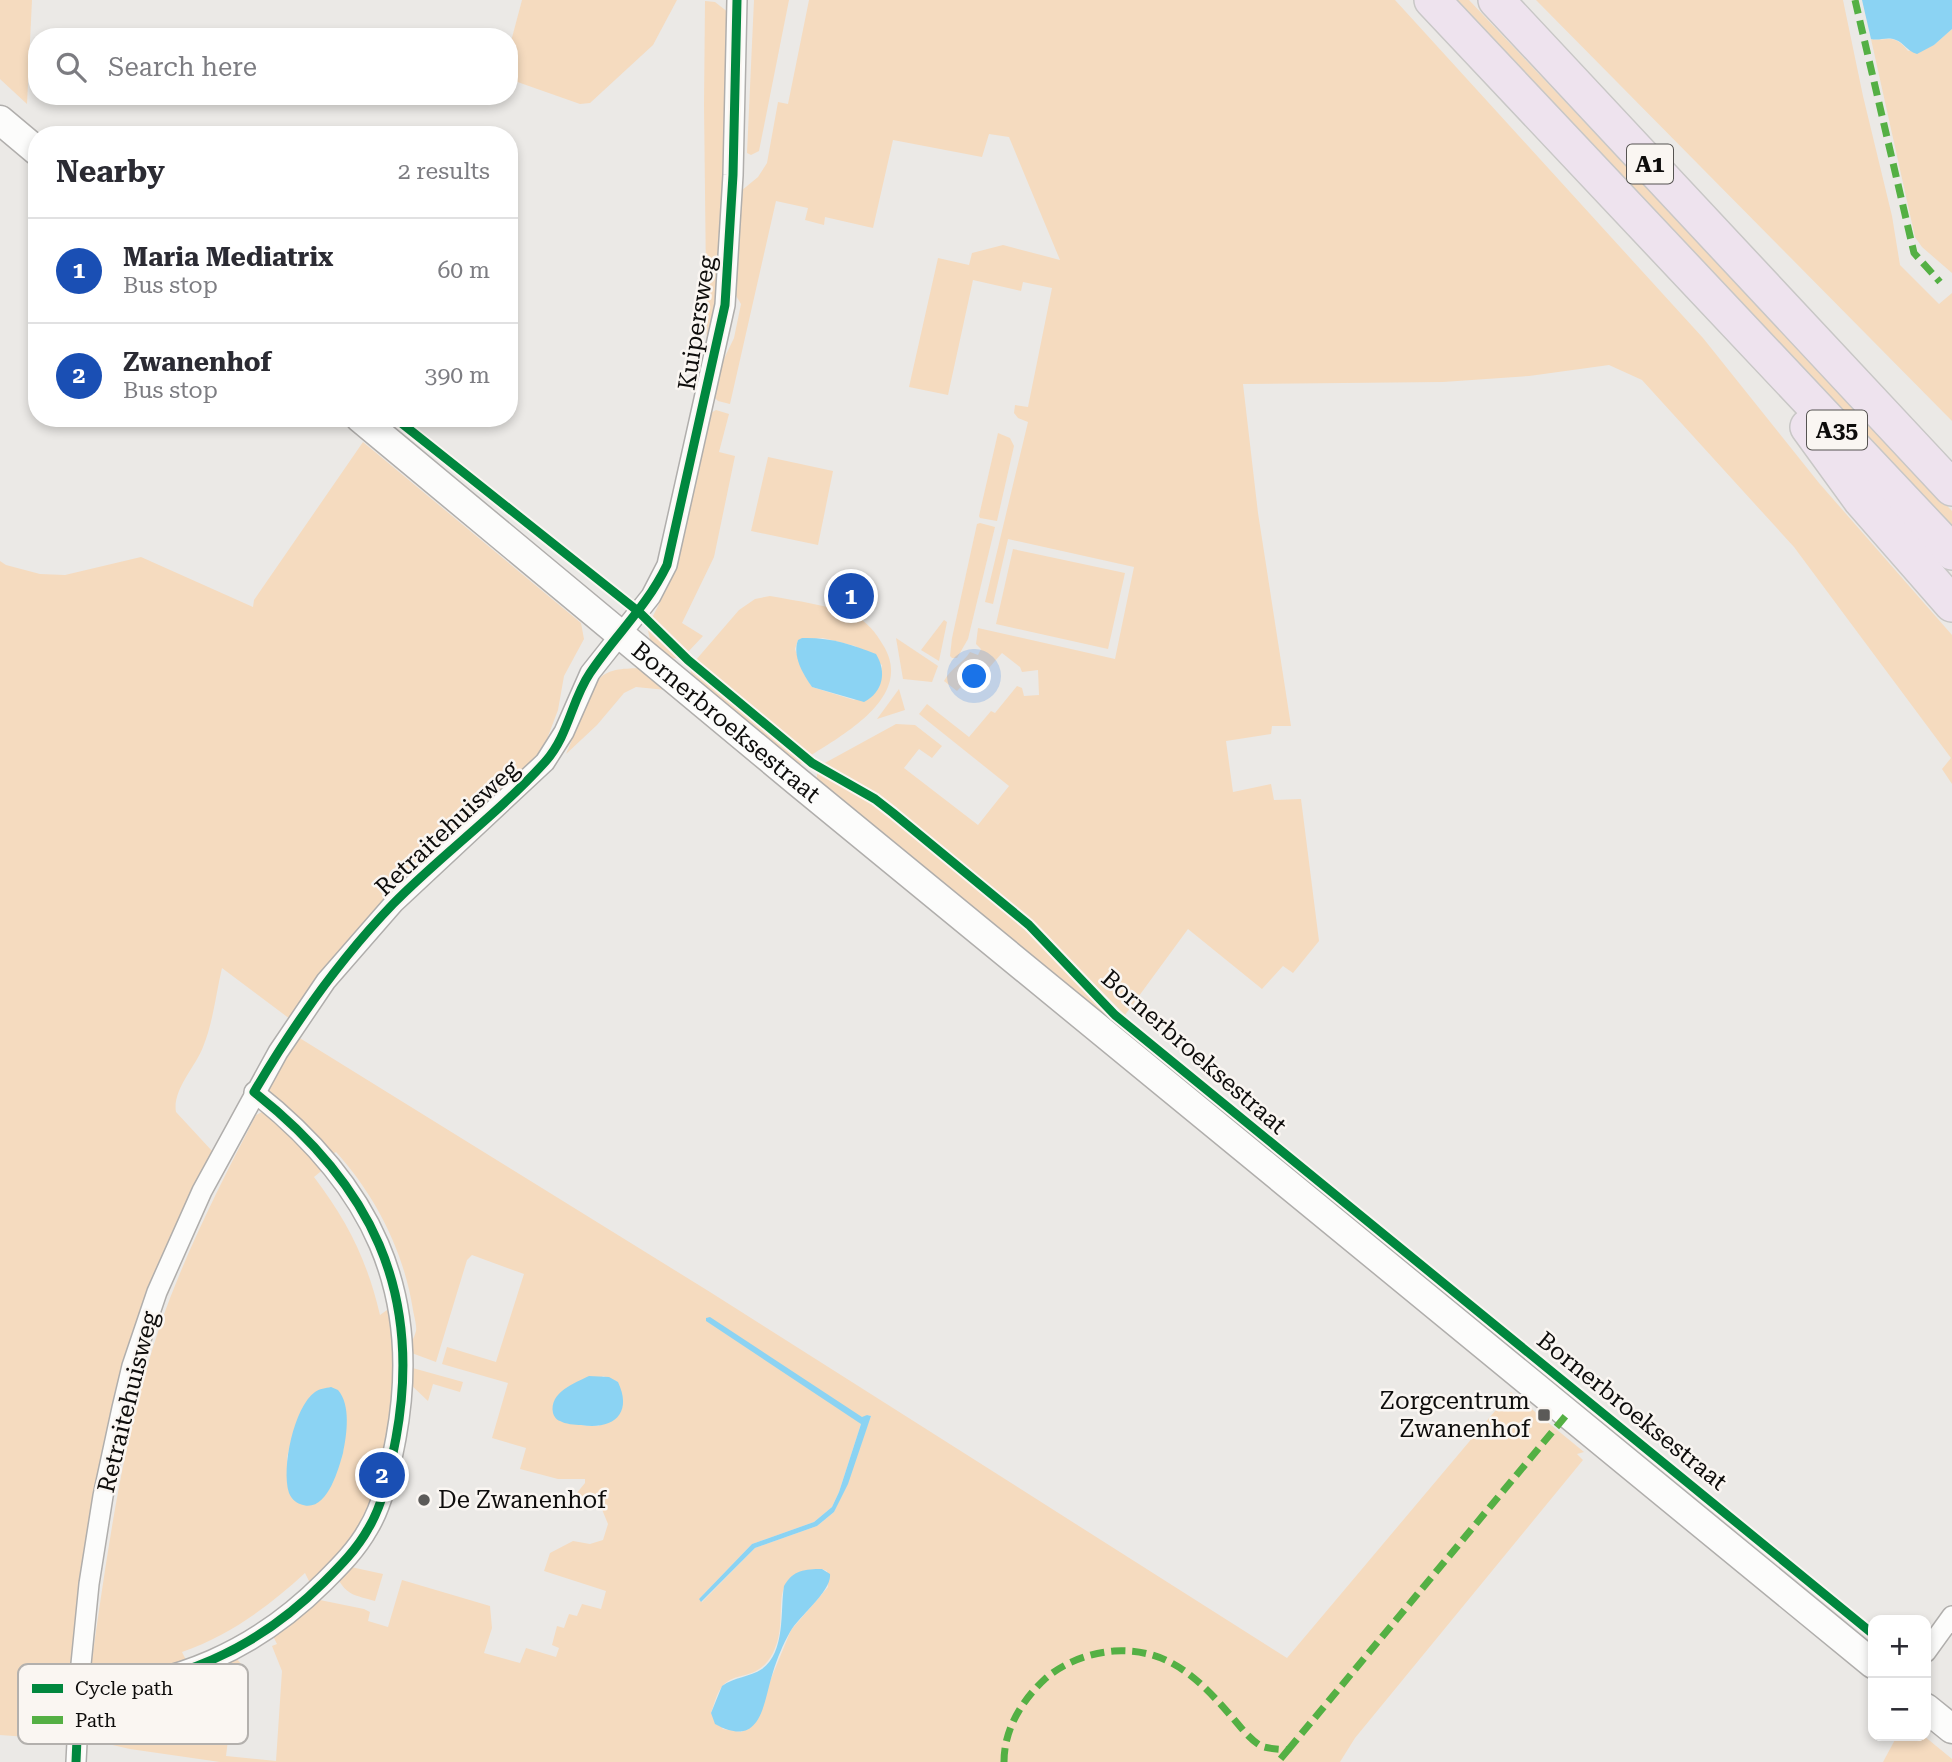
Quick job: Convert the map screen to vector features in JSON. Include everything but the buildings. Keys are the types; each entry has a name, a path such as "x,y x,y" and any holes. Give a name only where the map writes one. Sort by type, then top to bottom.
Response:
{"highway":[{"name":"A1","path":"1432,0 1722,309 1861,500 1952,604"},
{"name":"A1","path":"1496,0 1803,327 1858,361 1952,453"},
{"name":"A35","path":"1722,309 1952,552"},
{"name":"A35","path":"1803,327 1952,488"}],"main road":[{"path":"0,120 28,143"},
{"name":"Bornerbroeksestraat","path":"371,427 1868,1660"},
{"path":"1931,1712 1952,1730"}],"street":[{"name":"Kuipersweg","path":"621,635 651,596 667,565 720,331 727,283 733,175 737,0"},
{"name":"Retraitehuisweg","path":"81,1664 97,1533 132,1366 157,1292 217,1161 254,1092 296,1023 345,957 394,904 551,755 572,716 590,673 621,635"},
{"path":"203,1664 249,1642 295,1609 341,1565 368,1530 381,1497 401,1410 404,1359 401,1318 378,1239 344,1184 324,1158 280,1112 254,1092"},
{"path":"1931,1645 1952,1616"},
{"name":"Retraitehuisweg","path":"76,1762 77,1744"}],"shaded area":[{"path":"0,0 32,0 31,28 28,28 27,104 0,79"},
{"path":"522,0 677,0 653,45 590,103 580,104 518,82 518,28 515,28"},
{"path":"754,0 789,0 759,151 751,155 747,153"},
{"path":"809,0 1395,0 1703,338 1819,483 1952,635 1952,784 1942,769 1951,758 1794,547 1642,380 1609,365 1529,376 1443,382 1243,384 1258,513 1291,726 1272,726 1271,734 1226,741 1233,792 1271,784 1274,800 1301,799 1319,941 1293,973 1283,966 1262,989 1188,929 1125,1015 1039,928 923,831 871,792 823,764 896,724 915,725 942,746 932,758 919,749 904,768 978,825 1009,786 919,714 927,704 969,737 991,711 995,713 1017,686 1022,688 1024,696 1039,695 1038,670 1022,672 1020,667 1002,653 980,678 973,674 957,691 944,681 970,652 978,655 981,649 976,644 978,628 1115,659 1134,567 1008,539 993,604 985,602 1028,422 1014,413 1015,405 1028,407 1052,288 1023,282 1021,291 973,280 948,395 909,387 938,258 969,265 972,253 1003,245 1060,260 1009,137 989,134 982,157 893,140 873,228 825,217 824,225 805,220 808,208 776,201 730,404 718,401 713,396 719,369 734,338 741,304 735,294 741,191 758,177 767,163 778,102 788,104"},
{"path":"1449,0 1469,0 1952,511 1952,533"},
{"path":"1536,0 1843,0 1892,216 1900,265 1939,304 1952,293 1952,421"},
{"path":"705,1 715,2 729,13 723,261 707,364 704,105"},
{"path":"1952,29 1952,273 1922,247 1915,237 1871,39 1891,39 1908,51 1934,45"},
{"path":"716,410 729,414 719,452 735,456 714,557 682,623 703,636 687,653 652,618 667,588 709,414"},
{"path":"998,433 1010,438 1014,446 997,521 979,516"},
{"path":"363,442 581,623 584,639 564,676 558,710 547,739 535,758 372,914 314,983 290,1019 222,968 206,1038 181,1087 176,1104 176,1112 213,1152 102,1462 88,1530 72,1664 18,1664 18,1736 0,1735 0,561 40,574 65,575 141,557 253,607 254,600"},
{"path":"768,457 833,471 818,545 751,531"},
{"path":"977,524 995,527 968,639 957,658 952,658 952,638"},
{"path":"1013,549 1125,573 1108,649 996,624"},
{"path":"770,596 853,615 874,632 883,645 890,664 890,681 883,697 871,711 840,737 810,756 695,661 739,610 755,599","holes":["823,638 855,646 882,665 879,688 854,700 812,687 795,649 798,640"]},
{"path":"944,620 947,622 939,661 921,650"},
{"path":"648,624 681,658 667,657 656,650 650,638"},
{"path":"896,638 938,666 932,682 903,679"},
{"path":"690,667 806,762 795,765 692,683"},
{"path":"639,668 666,690 636,687 624,693 597,725 566,754 597,681 611,671"},
{"path":"899,689 905,710 877,719"},
{"path":"817,770 882,809 1027,927 1106,1013 1149,1048 1140,1048 817,781"},
{"path":"298,1037 710,1292 1287,1658 1511,1392 1584,1452 1577,1454 1583,1460 1355,1738 1340,1762 220,1762 108,1744 228,1744 226,1756 276,1761 282,1671 272,1646 277,1644 272,1634 315,1599 364,1609 370,1612 368,1621 388,1627 402,1580 490,1606 492,1628 484,1653 520,1663 526,1648 556,1657 559,1648 552,1645 557,1626 564,1628 569,1614 577,1616 582,1604 601,1609 606,1591 544,1571 550,1553 573,1541 590,1544 603,1540 608,1524 599,1502 576,1494 585,1479 558,1479 520,1469 526,1448 492,1438 508,1383 442,1364 447,1347 496,1362 524,1274 472,1255 467,1260 436,1362 409,1352 416,1331 409,1288 395,1246 376,1206 336,1152 329,1156 277,1103 267,1086","holes":["603,1376 618,1382 599,1426 560,1421","867,1415 871,1416 834,1512 817,1526 755,1548 702,1602 699,1599 752,1544 814,1522 832,1507 861,1424 859,1421","822,1569 827,1571 828,1587 791,1630 770,1681 742,1732 723,1729 711,1713 719,1691 727,1682 753,1672 767,1662 778,1639 785,1586 791,1578 803,1572"]},
{"path":"262,1112 268,1113 325,1168 314,1177 355,1242 380,1315 394,1305 395,1420 371,1508 348,1549 312,1587 305,1573 248,1619 182,1652 188,1664 91,1664 117,1496 147,1366 171,1296 217,1192 256,1115","holes":["346,1414 343,1452 289,1492 287,1457 298,1419"]},
{"path":"409,1367 463,1382 460,1392 433,1384 428,1401 408,1382"},
{"path":"351,1567 383,1574 375,1601 352,1594 344,1588 337,1577"},
{"path":"233,1658 241,1664 213,1664"},
{"path":"1894,1741 1930,1741 1952,1759 1952,1762 1883,1762"}],"water":[{"path":"1862,0 1952,0 1952,29 1934,45 1917,54 1893,39 1871,39"},
{"path":"802,638 840,642 876,654 882,674 875,693 864,702 812,687 797,658 798,640"},
{"path":"710,1317 862,1417 871,1416 848,1484 834,1512 817,1526 755,1548 701,1602 699,1599 752,1544 814,1522 832,1507 861,1424 706,1321 706,1318"},
{"path":"589,1376 609,1377 618,1382 623,1403 617,1417 611,1422 592,1426 557,1420 553,1413 555,1399 564,1389"},
{"path":"331,1387 338,1390 345,1404 347,1429 343,1453 334,1480 324,1497 309,1506 300,1504 291,1497 287,1482 291,1439 295,1424 308,1400 317,1391"},
{"path":"822,1569 830,1574 829,1581 821,1596 787,1637 758,1719 751,1727 742,1731 731,1731 715,1724 711,1713 722,1686 762,1669 770,1662 775,1652 784,1586 791,1577 800,1572"}],"marked path":[{"path":"1855,0 1914,253 1940,282"},
{"path":"1288,1750 1568,1413"},
{"path":"1004,1762 1011,1727 1022,1706 1037,1687 1053,1672 1070,1663 1087,1656 1114,1651 1150,1655 1180,1668 1206,1689 1257,1743 1267,1748 1288,1750 1278,1762"}],"cycle path":[{"path":"202,1664 242,1645 270,1627 330,1576 359,1543 378,1508 386,1485 396,1438 402,1385 402,1335 394,1288 379,1244 357,1203 329,1164 295,1127 254,1092 318,994 373,926 411,886 527,781 553,752 590,673 650,595 667,565 725,305 733,175 737,0"},
{"path":"406,427 639,612 688,660 812,763 875,799 893,813 1029,925 1115,1015 1868,1630"},
{"path":"76,1762 77,1744"}],"place":[{"name":"Maria Mediatrix","path":"851,596"},
{"name":"Zorgcentrum Zwanenhof","path":"1544,1415"},
{"name":"Zwanenhof","path":"382,1475"},
{"name":"De Zwanenhof","path":"424,1500"}]}
